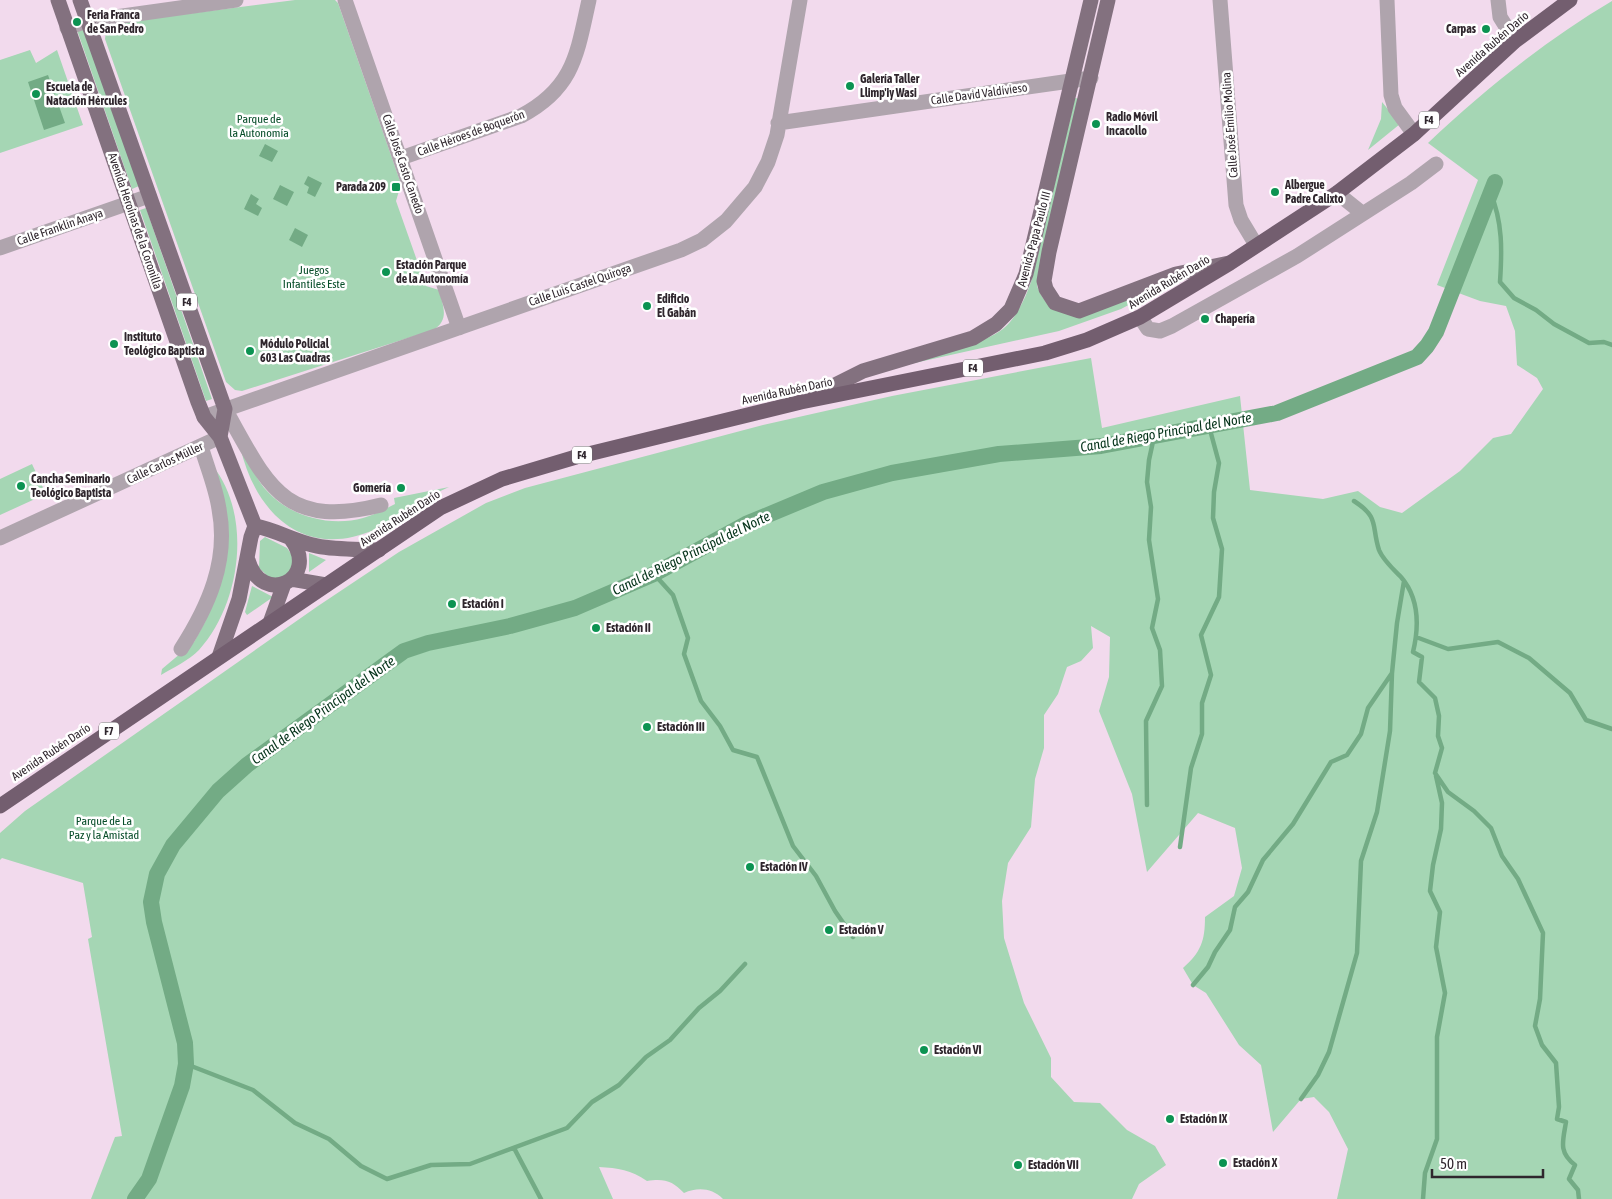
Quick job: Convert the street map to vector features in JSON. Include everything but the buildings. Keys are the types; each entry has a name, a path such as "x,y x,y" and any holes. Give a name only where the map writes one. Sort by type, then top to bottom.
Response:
{"highway":[{"name":"Avenida Rubén Darío","path":"0,806 271,620 440,508 502,479 576,457 801,402 1044,353 1087,340 1140,317 1230,262 1337,192 1414,134 1515,40 1570,0"}],"main road":[{"name":"Avenida Heroínas de la Coronilla","path":"58,0 204,417 220,437 255,526"},
{"name":"Avenida Heroínas de la Coronilla","path":"80,0 225,408 220,437"},
{"name":"Avenida Papa Paulo III","path":"801,402 863,371 973,338 996,324 1011,309 1026,274 1074,81 1091,0"},
{"name":"Avenida Papa Paulo III","path":"1108,0 1049,252 1044,280 1050,297 1055,303 1079,311 1176,274 1230,262"},
{"path":"219,657 239,599 251,537 255,526 279,531 291,539 317,547 379,550"},
{"path":"271,620 287,582 297,573 300,563 296,546 291,539"},
{"path":"248,560 254,576 267,584 287,582 326,585"}],"street":[{"path":"68,28 87,21 236,0"},
{"name":"Calle José Casto Canedo","path":"346,0 459,328"},
{"name":"Calle Héroes de Boquerón","path":"402,158 521,116 539,107 566,77 576,58 589,0"},
{"name":"Calle Luis Castel Quiroga","path":"204,417 225,408 681,250 702,240 726,221 755,187 768,162 778,123 800,0"},
{"name":"Calle José Emilio Molina","path":"1220,0 1236,206 1241,220 1256,245"},
{"path":"1387,0 1391,95 1394,108 1414,134"},
{"path":"1498,0 1500,16 1515,40"},
{"name":"Calle David Valdivieso","path":"778,123 1091,78"},
{"path":"1140,317 1148,329 1160,331 1172,326 1297,256 1411,183 1436,164"},
{"path":"1337,192 1362,213"},
{"name":"Calle Franklin Anaya","path":"0,248 149,196"},
{"path":"225,408 265,480 284,497 301,506 337,513 355,512 381,505"},
{"name":"Calle Carlos Müller","path":"0,538 220,437"},
{"path":"181,649 208,603 219,567 221,549 219,508 201,446"}],"green space":[{"name":"Parque de la Autonomía","path":"295,0 335,0 338,3 401,184 396,201 426,286 439,290 444,312 442,322 433,330 242,391 235,390 226,382 105,39 106,32 116,23"},
{"name":"Parque de La Paz y la Amistad","path":"1612,1 1612,1199 1337,1199 1348,1149 1329,1112 1314,1097 1301,1099 1273,1132 1261,1065 1239,1045 1206,993 1193,985 1183,968 1194,957 1201,946 1205,917 1234,896 1242,868 1235,828 1198,813 1147,872 1132,794 1099,711 1109,677 1110,637 1091,626 1093,648 1081,661 1067,667 1058,694 1044,715 1044,748 1035,779 1031,827 1008,863 1002,901 1004,938 1024,1003 1051,1058 1051,1077 1074,1102 1100,1103 1127,1130 1155,1146 1166,1165 1139,1184 1132,1199 723,1199 710,1191 700,1189 684,1193 668,1181 647,1181 624,1170 599,1167 613,1199 91,1199 115,1137 122,1136 88,939 92,937 83,883 2,858 0,860 0,833 25,811 318,606 399,552 486,503 525,488 763,425 892,396 1091,358 1102,428 1240,396 1250,490 1323,499 1358,491 1380,507 1402,513 1460,471 1493,438 1511,434 1543,389 1537,378 1517,365 1515,331 1506,306 1480,301 1437,285 1478,180 1428,143 1516,67 1563,32"},
{"path":"83,28 139,186 132,189 77,30"},
{"name":"Escuela de Natación Hércules","path":"30,50 36,63 57,50 83,125 0,153 0,60"},
{"path":"1075,98 1080,99 1037,286 1039,291 1047,303 1064,312 1170,283 1121,309 1059,331 883,370 975,343 1000,331 1016,314 1032,279"},
{"path":"1382,102 1400,124 1368,150 1381,119"},
{"path":"146,208 212,399 206,401 140,210"},
{"path":"240,446 260,481 277,501 300,514 312,518 338,521 363,518 395,504 394,498 449,487 401,512 376,529 350,537 327,539 306,535 287,525 271,511 258,492 247,470"},
{"name":"Cancha Seminario Teológico Baptista","path":"32,464 46,494 0,515 0,479"},
{"path":"212,465 225,485 233,509 237,533 237,559 232,584 225,609 213,631 199,650 161,675 162,669 194,642 205,622 223,573"},
{"path":"265,537 287,548 294,558 290,574 272,580 259,568 260,541"},
{"path":"309,553 326,560 309,572"},
{"path":"252,586 273,597 247,615 245,612"}],"shaded area":[{"path":"48,75 65,123 44,130 28,82"},
{"path":"265,144 278,151 272,162 259,156"},
{"path":"308,176 322,183 315,197 307,193 309,187 304,184"},
{"path":"280,185 294,192 287,206 273,199"},
{"path":"251,194 259,199 256,204 262,208 258,216 244,209"},
{"path":"295,228 308,235 302,247 289,240"}],"waterway":[{"name":"Canal de Riego Principal del Norte","path":"135,1199 149,1179 182,1086 186,1064 185,1043 154,922 151,902 157,874 173,845 218,791 247,765 404,651 428,643 510,626 575,608 654,574 746,524 823,492 892,473 999,454 1101,446 1277,413 1417,357 1436,332 1495,182"},
{"path":"1490,192 1499,225 1501,248 1500,282 1514,298 1536,310 1554,324 1589,343 1604,342 1612,345"},
{"path":"1180,847 1191,768 1202,734 1202,703 1211,675 1201,635 1219,597 1222,549 1213,518 1214,492 1219,463 1209,426"},
{"path":"1147,805 1146,721 1162,686 1160,650 1152,628 1158,599 1149,540 1151,507 1147,482 1154,437"},
{"path":"1354,501 1368,512 1371,517 1379,550 1407,585 1414,603 1417,623 1413,652 1422,657 1419,682 1435,698 1439,716 1438,736 1442,748 1435,773 1448,792 1474,811 1491,828 1502,856 1518,879 1543,933 1540,999 1535,1026 1542,1045 1556,1063 1559,1107 1557,1119 1566,1122 1563,1146 1566,1155 1575,1165 1569,1179 1578,1190 1579,1199"},
{"path":"654,574 673,595 688,638 684,654 701,701 720,726 733,750 757,757 793,846 816,876 835,911 853,937"},
{"path":"1193,985 1208,967 1215,952 1230,930 1235,907 1248,892 1263,860 1293,824 1331,762 1347,755 1361,734 1368,708 1392,673 1397,623 1404,581"},
{"path":"1416,637 1448,649 1498,642 1529,658 1570,693 1586,720 1612,729"},
{"path":"1301,1099 1318,1075 1329,1052 1357,953 1361,861 1377,812 1390,731 1392,673"},
{"path":"1423,1199 1425,1173 1437,1139 1437,1037 1445,993 1436,947 1440,912 1430,891 1433,865 1441,829 1442,803 1436,776"},
{"path":"186,1064 253,1090 295,1123 329,1139 361,1166 387,1179 431,1165 470,1164 567,1128 592,1102 619,1085 646,1057 670,1040 699,1008 720,991 745,964"},
{"path":"514,1148 541,1199"}],"place":[{"name":"Feria Franca de San Pedro","path":"77,22"},
{"name":"Carpas","path":"1486,29"},
{"name":"Galería Taller Llimp'iy Wasi","path":"850,86"},
{"name":"Escuela de Natación Hércules","path":"36,94"},
{"name":"Radio Móvil Incacollo","path":"1096,124"},
{"name":"Parada 209","path":"396,187"},
{"name":"Albergue Padre Calixto","path":"1275,192"},
{"name":"Estación Parque de la Autonomía","path":"386,272"},
{"name":"Edificio El Gabán","path":"647,306"},
{"name":"Chapería","path":"1205,319"},
{"name":"Instituto Teológico Baptista","path":"114,344"},
{"name":"Módulo Policial 603 Las Cuadras","path":"250,351"},
{"name":"Cancha Seminario Teológico Baptista","path":"21,486"},
{"name":"Gomería","path":"401,488"},
{"name":"Estación I","path":"452,604"},
{"name":"Estación II","path":"596,628"},
{"name":"Estación III","path":"647,727"},
{"name":"Estación IV","path":"750,867"},
{"name":"Estación V","path":"829,930"},
{"name":"Estación VI","path":"924,1050"},
{"name":"Estación IX","path":"1170,1119"},
{"name":"Estación X","path":"1223,1163"},
{"name":"Estación VII","path":"1018,1165"}],"park label":[{"name":"Juegos Infantiles Este","path":"314,277"}]}
